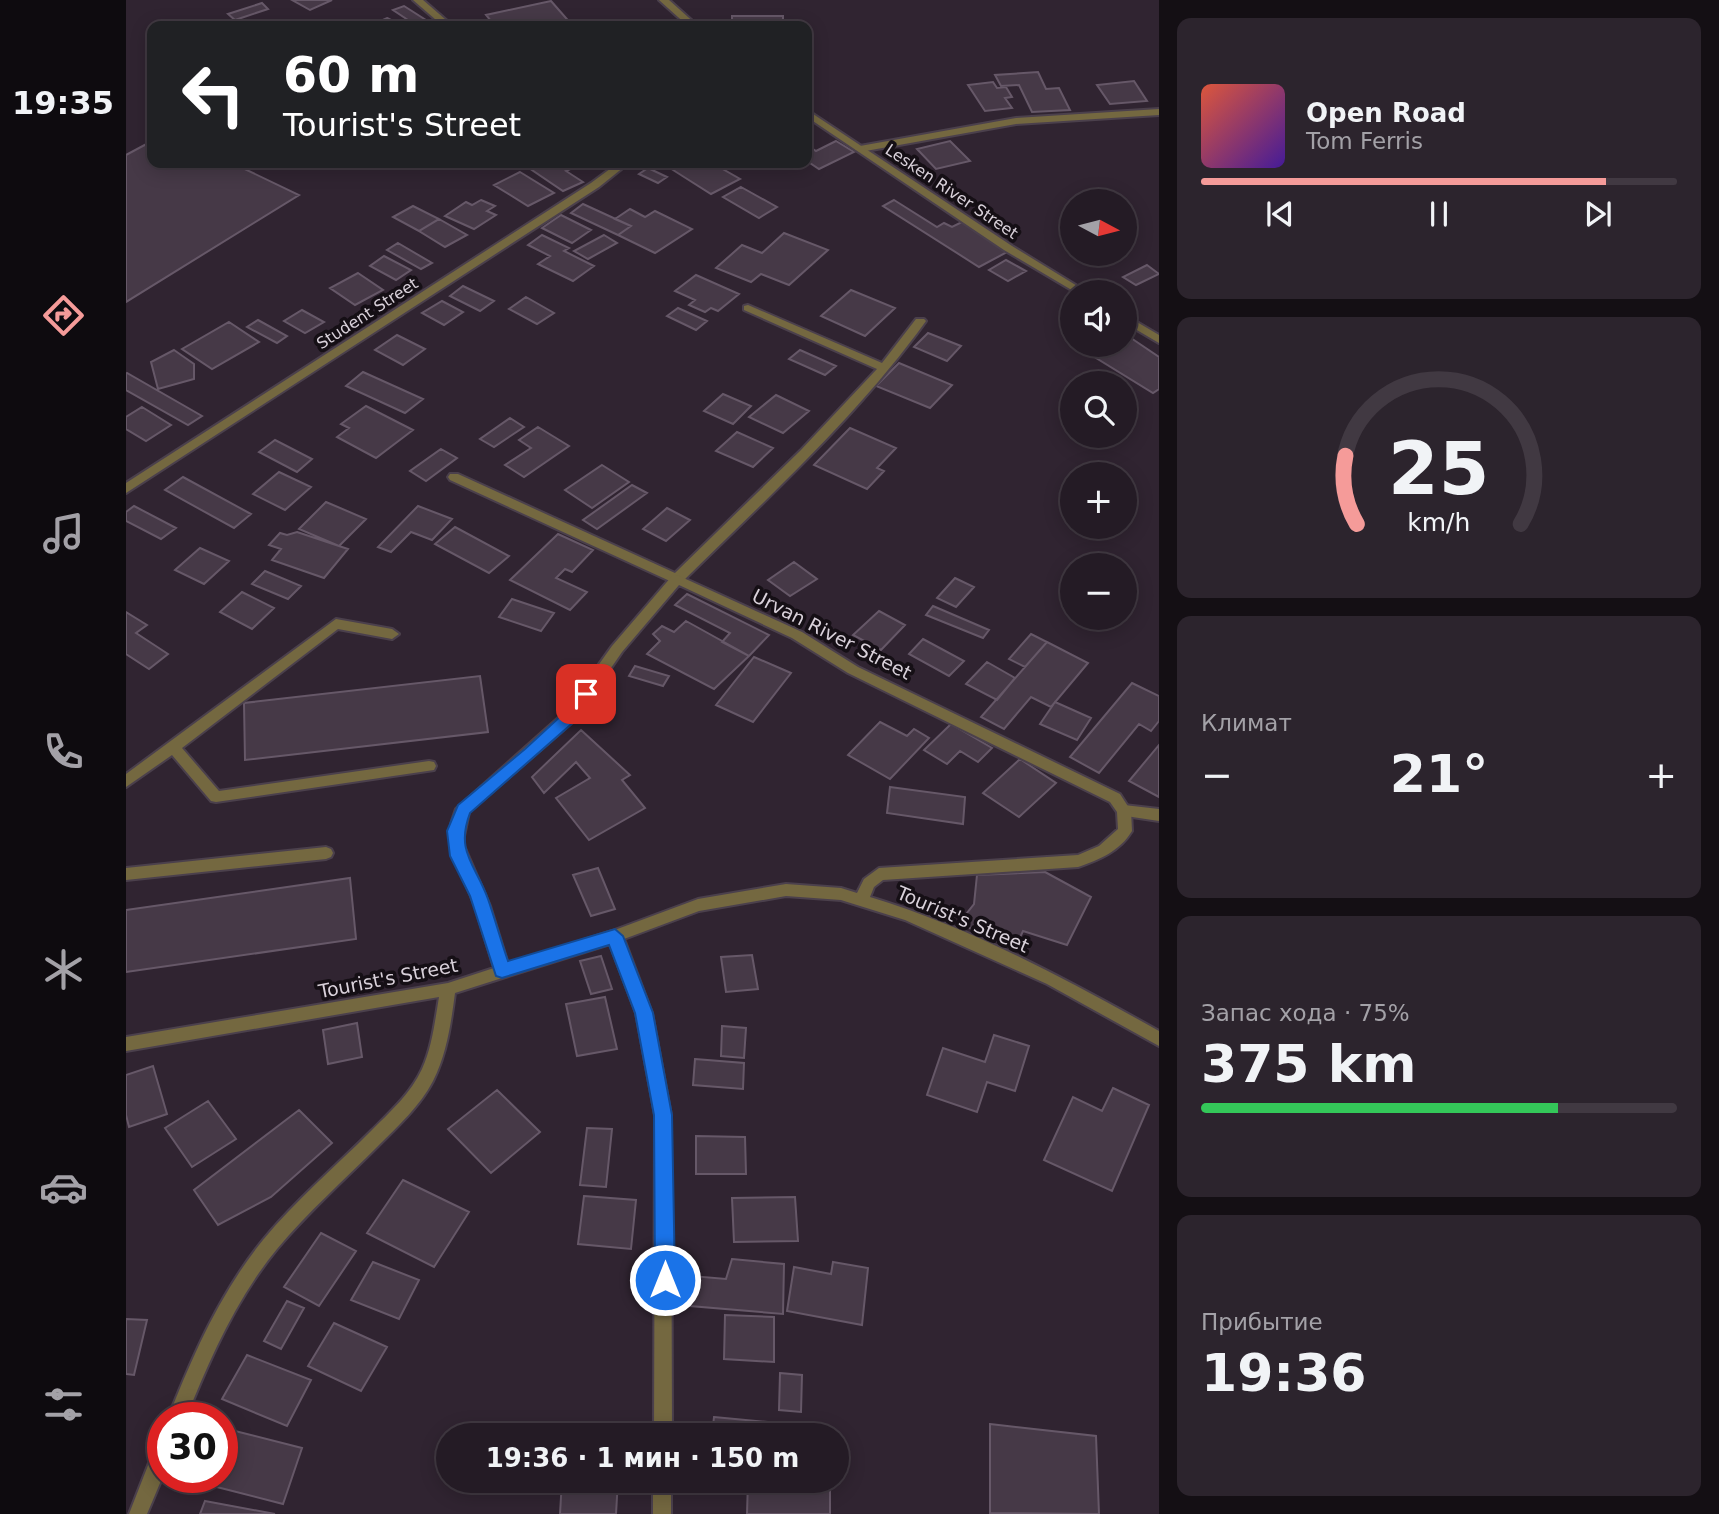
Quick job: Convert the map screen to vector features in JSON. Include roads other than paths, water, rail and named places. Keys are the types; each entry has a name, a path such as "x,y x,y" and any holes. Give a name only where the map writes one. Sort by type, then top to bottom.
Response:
{"street":[{"path":"418,0 443,21"},
{"path":"664,0 687,21"},
{"path":"860,149 1016,121 1159,112"},
{"name":"Lesken River Street","path":"812,116 1008,248 1062,280"},
{"name":"Student Street","path":"126,489 617,168"},
{"path":"748,309 884,368"},
{"path":"502,970 479,896 458,856 455,831 463,809 570,716 617,649 677,579 804,454 884,368 920,321"},
{"path":"1137,325 1158,337"},
{"name":"Urvan River Street","path":"454,477 797,635 853,670 1115,798 1124,811"},
{"path":"126,782 335,624 392,634"},
{"path":"173,747 216,797 429,766"},
{"path":"861,899 869,883 879,874 910,870 1029,866 1090,858 1101,854 1125,831 1124,811 1159,815"},
{"path":"126,874 326,853"},
{"name":"Tourist's Street","path":"126,1044 448,989 615,936 698,905 755,894 817,891 861,899 953,932 1052,979 1159,1039"},
{"path":"615,936 644,1013 663,1115 663,1423"},
{"path":"183,1402 201,1357 228,1305 257,1261 303,1208 414,1098 430,1070 438,1048 448,989"},
{"path":"138,1514 147,1492"},
{"path":"662,1493 662,1514"}]}
